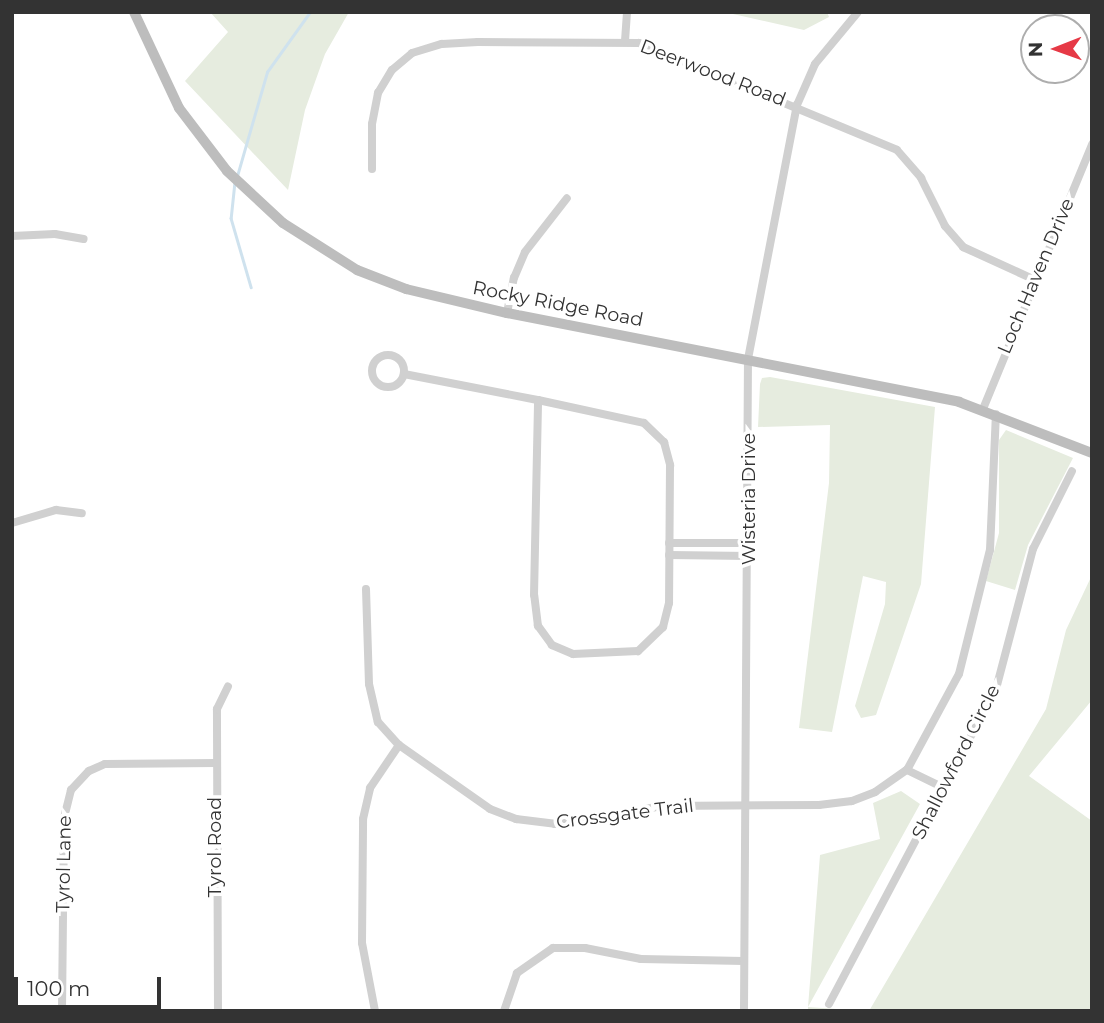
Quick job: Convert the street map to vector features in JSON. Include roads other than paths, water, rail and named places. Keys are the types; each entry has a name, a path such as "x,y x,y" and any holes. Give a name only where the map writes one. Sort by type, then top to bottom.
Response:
{"main road":[{"name":"Rocky Ridge Road","path":"134,12 171,93 209,150 273,216 339,261 379,279 507,313 748,359 982,409 1092,453"}],"street":[{"path":"625,41 627,12"},
{"name":"Wisteria Drive","path":"744,1011 750,556 748,359 797,105 814,64 859,12"},
{"name":"Deerwood Road","path":"372,169 372,124 378,93 392,70 412,53 442,44 625,41 673,54 897,150 921,178 945,226 963,247 1035,280"},
{"name":"Loch Haven Drive","path":"982,409 1092,144"},
{"path":"507,313 514,278 525,252 567,198"},
{"path":"12,236 55,234 84,239"},
{"path":"392,355 402,362 404,374 397,384 384,386 374,379 372,366 380,356 392,355"},
{"path":"404,374 538,400 635,420 659,434 670,465 667,616 647,646 626,653 573,654 545,637 534,612 538,400"},
{"path":"944,788 906,770 928,737 969,642 990,550 996,414"},
{"name":"Shallowford Circle","path":"829,1004 996,689 1033,549 1072,471"},
{"path":"12,523 56,510 82,513"},
{"path":"669,543 750,543"},
{"path":"669,555 750,556"},
{"name":"Crossgate Trail","path":"366,589 373,710 399,745 477,803 528,821 581,822 662,806 838,804 875,792 906,770"},
{"name":"Tyrol Road","path":"218,1011 217,709 228,686"},
{"path":"374,1011 362,943 363,819 370,788 399,745"},
{"name":"Tyrol Lane","path":"62,1011 64,818 71,790 89,771 105,764 216,764"},
{"path":"504,1011 517,973 553,948 573,946 641,959 744,961"}],"waterway":[{"path":"237,176 267,72 310,12"},
{"path":"235,182 231,218 251,287"}]}
